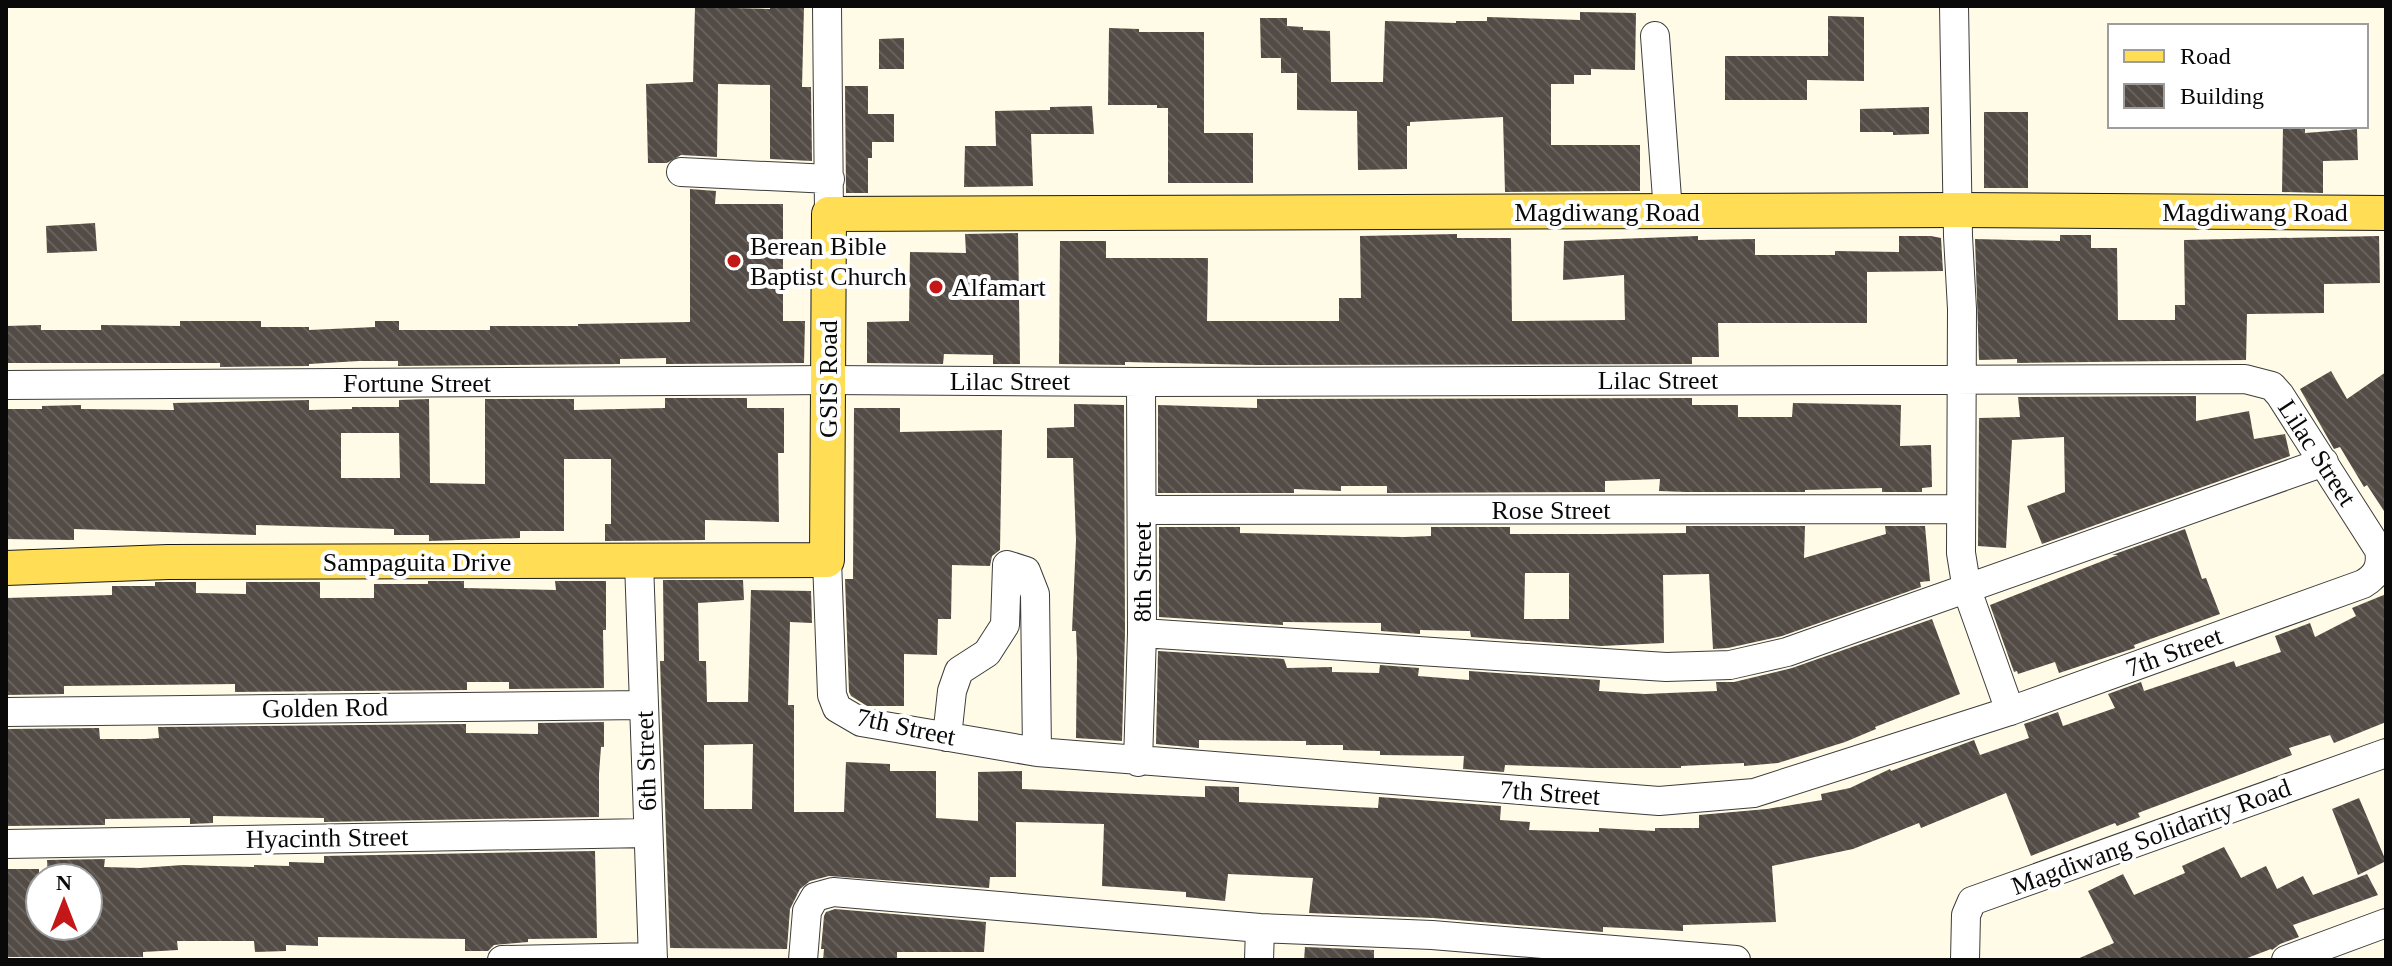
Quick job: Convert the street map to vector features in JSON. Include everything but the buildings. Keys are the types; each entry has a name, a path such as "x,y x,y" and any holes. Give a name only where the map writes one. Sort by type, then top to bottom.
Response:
{"main road":[{"name":"Magdiwang Road","path":"829,214 1958,210 2386,213"},
{"name":"GSIS Road","path":"827,560 829,214"},
{"name":"Sampaguita Drive","path":"6,568 168,562 827,560"}],"street":[{"name":"GSIS Road","path":"827,6 829,214"},
{"path":"1954,6 1962,309 1961,553 1967,590 2010,711"},
{"path":"1655,36 1668,212"},
{"path":"681,172 830,179"},
{"name":"Lilac Street","path":"828,380 2245,379 2272,386 2280,395 2379,550 2379,569"},
{"name":"Fortune Street","path":"6,385 828,380"},
{"name":"8th Street","path":"1138,762 1142,633 1141,382"},
{"path":"1142,633 1666,667 1730,665 1787,652 2324,462"},
{"name":"Rose Street","path":"1142,510 1959,509"},
{"name":"7th Street","path":"827,560 830,680 837,708 861,722 1037,752 1138,762 1659,801 1754,793 2010,711 2363,584 2373,578 2379,569"},
{"name":"6th Street","path":"639,562 653,958"},
{"path":"947,737 952,691 959,671 987,653 1005,625 1007,565 1026,571 1035,594 1037,752"},
{"name":"Golden Rod","path":"6,712 644,705"},
{"name":"Magdiwang Solidarity Road","path":"1965,960 1966,915 1972,901 2386,753"},
{"name":"Hyacinth Street","path":"6,844 648,833"},
{"path":"803,960 807,911 815,897 833,892 1260,928 1431,947 1736,960"},
{"path":"2286,960 2386,923"},
{"path":"1259,960 1260,928"},
{"path":"502,960 653,958"}],"place":[{"name":"Berean Bible Baptist Church","path":"734,261"},
{"name":"Alfamart","path":"936,287"}]}
